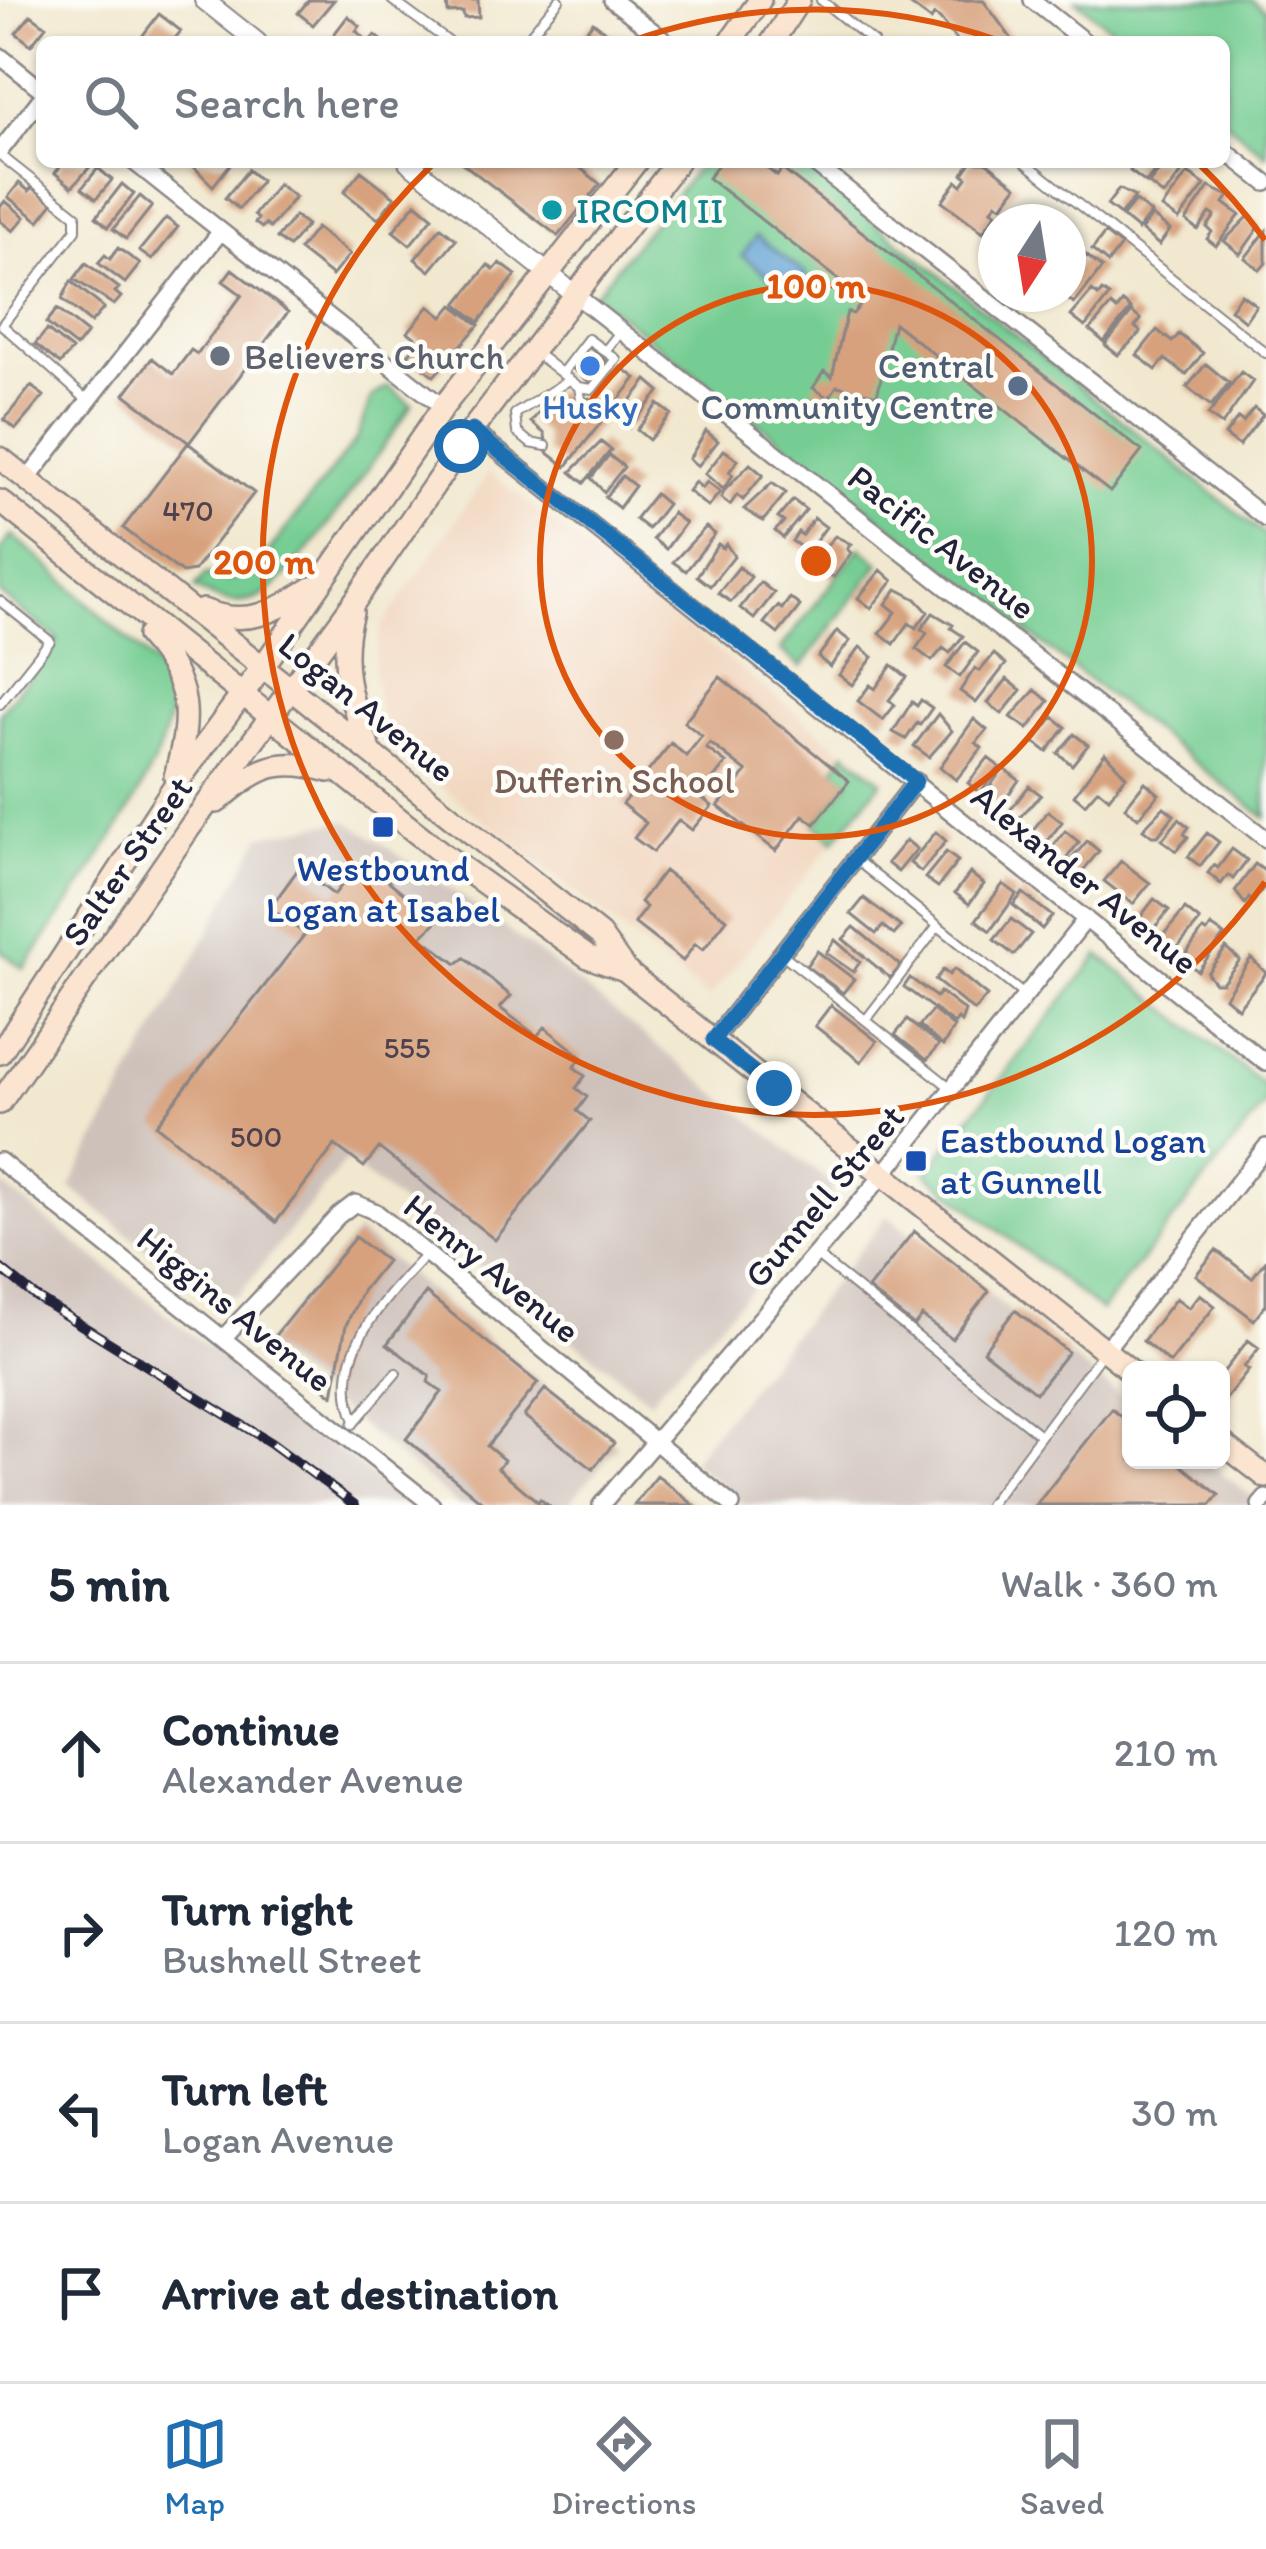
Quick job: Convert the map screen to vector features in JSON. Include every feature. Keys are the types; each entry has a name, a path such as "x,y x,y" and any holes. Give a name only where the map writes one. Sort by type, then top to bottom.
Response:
{"main road":[{"path":"734,36 760,0"},
{"path":"776,36 799,0"},
{"name":"Salter Street","path":"4,1047 172,788 264,665 443,406 631,168"},
{"name":"Salter Street","path":"0,1103 472,430 672,168"},
{"name":"Logan Avenue","path":"0,458 600,935 626,970 1122,1364"},
{"name":"Logan Avenue","path":"1,506 443,854 588,957 626,970"},
{"path":"98,583 176,670 187,723 172,788"},
{"path":"180,600 221,617 251,619 269,614 318,585"},
{"path":"355,601 346,634 346,676 372,756"},
{"path":"190,827 251,775 269,767 298,763 341,774"},
{"path":"1230,1449 1266,1477"}],"street":[{"path":"204,0 249,36"},
{"path":"612,0 659,36"},
{"path":"1032,0 1077,36"},
{"path":"0,56 36,88"},
{"path":"0,153 36,102"},
{"path":"1230,155 1266,183"},
{"path":"142,168 443,406"},
{"name":"Pacific Avenue","path":"424,168 620,331 1266,838"},
{"path":"820,168 1266,519"},
{"path":"27,480 221,231"},
{"name":"Alexander Avenue","path":"472,430 1266,1063"},
{"path":"713,1040 916,781"},
{"name":"Gunnell Street","path":"601,1505 883,1175 1086,919"},
{"path":"1105,1350 1266,1147"},
{"name":"Higgins Avenue","path":"0,1161 224,1337 350,1428 432,1505"},
{"name":"Henry Avenue","path":"224,1337 355,1203 376,1213 732,1505"},
{"path":"1260,1505 1266,1498"}],"lane":[{"path":"392,0 441,36"},
{"path":"529,36 559,0"},
{"path":"820,0 866,36"},
{"path":"0,153 76,215 77,222 76,230 2,325 88,401"},
{"path":"1033,168 1266,353"},
{"path":"605,351 620,331"},
{"path":"531,349 565,376 579,387 592,389 616,359 588,339 565,376 515,414 517,432 530,443 546,446"},
{"path":"579,387 581,399"},
{"path":"0,602 50,641 0,704"},
{"path":"855,859 1025,996"},
{"path":"866,1020 938,926"},
{"path":"781,953 952,1088"},
{"path":"350,1428 349,1361 358,1339 427,1254"},
{"path":"815,1255 1040,1435"},
{"path":"989,1505 1105,1350"},
{"path":"350,1428 396,1373"}],"shaded area":[{"name":"Dufferin School","path":"489,472 882,781 709,998 433,780 379,711 373,664 382,626"},
{"path":"346,820 557,967 833,1185 829,1204 649,1400 346,1160 238,1296 198,1290 70,1187 261,836"},
{"path":"0,1183 408,1505 0,1505"},
{"path":"887,1216 1122,1397 1122,1469 1217,1469 1263,1505 745,1505 691,1461"},
{"path":"357,1232 618,1446 567,1505 458,1505 263,1346"}],"green space":[{"path":"1076,0 1252,0 1266,11 1266,155 1230,125 1230,36 1121,36"},
{"path":"697,168 806,168 978,305 978,312 986,312 1266,536 1266,818 594,295"},
{"path":"388,386 412,405 292,568 272,588 248,601 224,601 195,588 206,574 230,580 253,572 357,438 371,398"},
{"path":"12,535 157,669 168,689 169,716 159,751 117,831 24,969 0,950 0,713 58,640 0,594 0,550"},
{"path":"860,547 880,563 801,667 780,650"},
{"path":"846,752 882,781 834,841 815,824 849,782 834,769"},
{"path":"1099,955 1266,1087 1266,1103 1101,1311 926,1173"}],"water":[{"path":"756,236 807,275 792,294 742,256"}],"building":[{"path":"309,0 334,0 313,25 298,13"},
{"path":"447,0 478,0 479,17 448,13"},
{"path":"904,0 983,0 1010,36 953,36 940,19 934,15 931,20"},
{"path":"159,14 181,31 177,36 143,35"},
{"path":"31,15 46,26 31,45 16,33"},
{"path":"348,16 360,26 356,31 362,36 333,36"},
{"path":"593,22 611,36 582,36"},
{"path":"59,168 89,168 72,187 55,173"},
{"path":"98,168 112,180 96,199 82,188"},
{"path":"195,168 227,168 213,186"},
{"name":"IRCOM II","path":"469,168 580,168 600,184 558,236"},
{"name":"Central Community Centre","path":"716,168 767,168 777,176 782,169 1142,451 1110,492 894,323 877,395 837,386 829,398 813,388 824,371 832,377 847,312 853,314 864,300 708,178"},
{"path":"967,168 994,168 1017,186 1004,204 978,204 978,228 942,201 957,181 962,185 967,177 963,174"},
{"path":"1132,168 1157,168 1146,183 1130,171"},
{"path":"1161,168 1184,170 1164,196 1149,184"},
{"path":"248,170 261,181 239,209 225,198"},
{"path":"361,171 395,197 378,219 344,192"},
{"path":"1188,173 1205,185 1179,220 1162,208"},
{"path":"19,183 53,203 39,221 8,197"},
{"path":"122,184 134,194 108,227 96,217"},
{"path":"278,184 295,197 270,228 265,224 262,228 254,215"},
{"path":"1209,187 1229,196 1224,203 1240,215 1216,246 1207,239 1212,232 1207,227 1215,216 1210,213 1198,230 1186,221"},
{"path":"1119,189 1135,197 1120,215 1107,205"},
{"path":"140,196 152,206 126,239 113,229"},
{"path":"5,201 25,217 13,231 0,221"},
{"path":"1135,201 1151,213 1138,230 1122,217"},
{"path":"416,203 433,217 410,245 393,231"},
{"path":"295,216 307,225 289,247 277,238"},
{"path":"1152,216 1170,230 1159,245 1141,230"},
{"path":"1249,216 1260,226 1240,254 1224,241"},
{"path":"166,218 178,227 152,260 139,251"},
{"path":"441,227 456,239 430,271 415,259"},
{"path":"316,228 350,254 332,276 299,250"},
{"path":"1266,231 1266,263 1260,270 1245,258"},
{"path":"1105,233 1121,246 1108,263 1092,250"},
{"path":"118,248 140,264 125,283 98,263 105,255 110,259"},
{"path":"1086,255 1102,268 1086,289"},
{"path":"86,263 119,288 115,292 121,297 114,305 74,279"},
{"path":"500,263 516,275 479,322 457,304 488,265 494,270"},
{"name":"Believers Church","path":"232,269 288,312 189,443 125,394 152,358 173,374 191,350 197,354 242,295 223,281"},
{"path":"71,281 104,308 91,323 62,299"},
{"path":"1092,291 1109,296 1085,327 1071,316 1086,312 1086,298"},
{"path":"1241,294 1256,305 1245,321 1230,309"},
{"path":"1123,302 1131,309 1104,342 1090,330 1111,305 1117,310"},
{"path":"453,305 479,325 434,376 408,355 417,343 431,350 408,332 429,306 443,317"},
{"path":"57,309 87,333 76,347 46,323"},
{"path":"1132,312 1141,320 1135,327 1141,332 1118,355 1105,345"},
{"path":"47,330 72,350 60,364 35,344"},
{"path":"1157,330 1172,342 1179,334 1203,353 1186,375 1165,359 1156,370 1137,355"},
{"name":"Husky","path":"589,347 609,364 592,384 572,368"},
{"path":"1206,364 1229,383 1211,406 1187,387"},
{"path":"621,367 636,378 566,467 547,452 545,434 531,422 557,390 571,401 594,401"},
{"path":"1241,372 1253,381 1222,425 1208,415"},
{"path":"647,380 660,391 629,428 617,418"},
{"path":"31,386 44,396 16,429 4,420"},
{"path":"658,404 671,414 649,440 637,430"},
{"path":"1254,408 1263,415 1239,446 1225,435"},
{"path":"706,431 718,441 698,466 689,459"},
{"path":"601,442 611,450 584,483 571,472"},
{"path":"188,443 254,493 194,571 182,573 123,528"},
{"path":"724,450 738,460 723,489 705,474"},
{"path":"609,455 624,467 604,492 591,478"},
{"path":"750,464 763,475 743,500 737,495 730,505 721,498 724,491"},
{"path":"622,476 635,486 619,508 605,497"},
{"path":"695,482 702,488 707,482 720,492 708,507 688,491"},
{"path":"772,483 786,493 763,521 744,509"},
{"path":"655,494 667,504 648,529 635,519"},
{"path":"793,500 806,510 783,538 775,531 784,522 778,518"},
{"path":"672,513 685,523 666,549 653,539"},
{"path":"814,518 826,527 808,552 792,541"},
{"path":"706,527 715,534 686,571 673,562"},
{"path":"835,536 851,544 847,549 851,553 834,577 814,567 813,560"},
{"path":"718,544 723,548 726,544 734,556 710,586 697,576"},
{"path":"739,567 751,577 731,602 718,593"},
{"path":"881,570 893,581 871,608 858,598"},
{"path":"760,582 774,593 754,619 740,608"},
{"path":"897,589 928,612 916,628 909,623 894,644 880,633 896,612 886,604"},
{"path":"790,598 800,606 778,634 764,623"},
{"path":"933,613 963,636 950,653 943,648 932,661 916,649 927,633 921,629"},
{"path":"837,631 850,641 830,667 818,657"},
{"path":"965,642 978,652 960,677 946,667"},
{"path":"860,647 873,657 852,685 839,675"},
{"path":"994,654 1006,664 976,703 960,691 975,668 980,671"},
{"path":"892,665 907,677 889,700 895,705 883,720 858,701 870,685 875,689"},
{"path":"720,677 849,781 815,824 803,815 776,851 718,806 747,772 710,743 706,748 726,763 706,788 701,785 695,792 712,806 692,830 679,820 653,852 634,838 646,823 622,804 671,743 686,756 702,736 684,722"},
{"path":"1007,679 1021,690 1002,714 988,703"},
{"path":"1035,690 1049,701 1028,729 1011,717"},
{"path":"921,700 932,708 920,725 906,739 893,732 912,702 917,706"},
{"path":"938,714 952,731 929,757 914,746"},
{"path":"1053,717 1066,727 1047,752 1034,742"},
{"path":"974,719 987,730 976,743 982,748 956,780 940,767"},
{"path":"1074,734 1088,745 1072,765 1058,753"},
{"path":"1105,753 1126,776 1109,798 1098,789 1085,804 1074,795"},
{"path":"988,758 1000,767 980,793 968,783"},
{"path":"1003,768 1019,780 1000,807 992,801 988,806 980,800"},
{"path":"1145,782 1159,794 1138,818 1125,807"},
{"path":"1029,786 1041,795 1019,818 1010,810"},
{"path":"1164,807 1174,815 1158,836 1152,836 1143,829"},
{"path":"1048,811 1062,822 1045,844 1031,832"},
{"path":"1179,819 1189,827 1184,834 1188,837 1176,851 1162,840"},
{"path":"1065,831 1079,842 1064,862 1049,851"},
{"path":"936,832 946,841 921,872 910,863"},
{"path":"1207,833 1219,842 1200,866 1188,857"},
{"path":"906,840 917,849 898,872 887,863"},
{"path":"1087,841 1099,851 1077,878 1064,868"},
{"path":"1232,849 1247,860 1233,879 1228,875 1221,884 1208,873"},
{"path":"946,852 958,861 938,887 925,878"},
{"path":"362,859 437,921 421,937 457,964 465,958 511,996 500,1008 537,1036 545,1027 582,1057 574,1067 585,1076 576,1088 587,1097 577,1111 590,1121 495,1240 379,1148 364,1167 335,1145 276,1222 156,1125 305,934 270,908 299,868 334,895"},
{"path":"1121,861 1150,883 1133,904 1104,881"},
{"path":"1255,864 1266,872 1266,884 1253,902 1249,898 1245,904 1235,891"},
{"path":"664,871 727,919 703,950 695,944 683,961 634,923 646,907 640,902"},
{"path":"970,873 984,884 969,904 955,893"},
{"path":"1003,884 1017,894 990,931 976,920"},
{"path":"1023,893 1052,916 1042,929 1013,905"},
{"path":"864,898 901,927 894,935 883,926 876,934 851,914"},
{"path":"1154,899 1169,910 1152,931 1138,920"},
{"path":"1185,909 1200,921 1174,952 1159,941"},
{"path":"1011,919 1031,934 1014,955 994,940"},
{"path":"1211,926 1224,935 1198,971 1182,960"},
{"path":"854,927 901,966 890,978 843,939"},
{"path":"835,940 860,962 853,972 826,953"},
{"path":"1226,948 1240,960 1222,983 1215,983 1207,973"},
{"path":"817,951 854,979 843,993 806,966"},
{"path":"1251,958 1266,973 1238,1008 1225,997"},
{"path":"954,969 987,996 974,1011 935,980 943,970 949,975"},
{"path":"910,978 965,1011 961,1022 958,1019 954,1024 904,987"},
{"path":"831,1005 877,1041 861,1062 815,1026"},
{"path":"933,1010 954,1027 943,1046 919,1026"},
{"path":"907,1020 939,1045 927,1060 895,1035"},
{"path":"914,1231 989,1291 952,1339 922,1316 914,1326 868,1289"},
{"path":"355,1237 386,1261 362,1291 346,1325 333,1395 268,1344"},
{"path":"1216,1250 1252,1278 1266,1260 1266,1305 1254,1320 1196,1275"},
{"path":"426,1293 538,1383 487,1446 504,1460 498,1468 548,1505 486,1505 406,1439 442,1392 428,1382 430,1376 387,1344"},
{"path":"1200,1294 1215,1306 1168,1361 1143,1341 1176,1298 1189,1308"},
{"path":"1015,1310 1068,1352 1036,1393 983,1351"},
{"path":"1248,1340 1259,1348 1230,1394 1230,1363"},
{"path":"545,1389 614,1443 593,1469 524,1416"},
{"path":"1112,1409 1122,1417 1122,1469 1186,1469 1219,1495 1211,1505 1036,1505"},
{"path":"657,1476 694,1505 634,1505"}],"railway":[{"path":"0,1268 36,1297 271,1443 355,1505"}],"place":[{"name":"IRCOM II","path":"552,210"},
{"name":"Believers Church","path":"220,356"},
{"name":"Husky","path":"590,366"},
{"name":"Central Community Centre","path":"1018,386"},
{"name":"Dufferin School","path":"614,740"},
{"name":"Westbound Logan at Isabel","path":"383,827"},
{"name":"Eastbound Logan at Gunnell","path":"916,1161"}],"route":[{"path":"461,446 472,430 916,781 713,1040 774,1088"}]}
